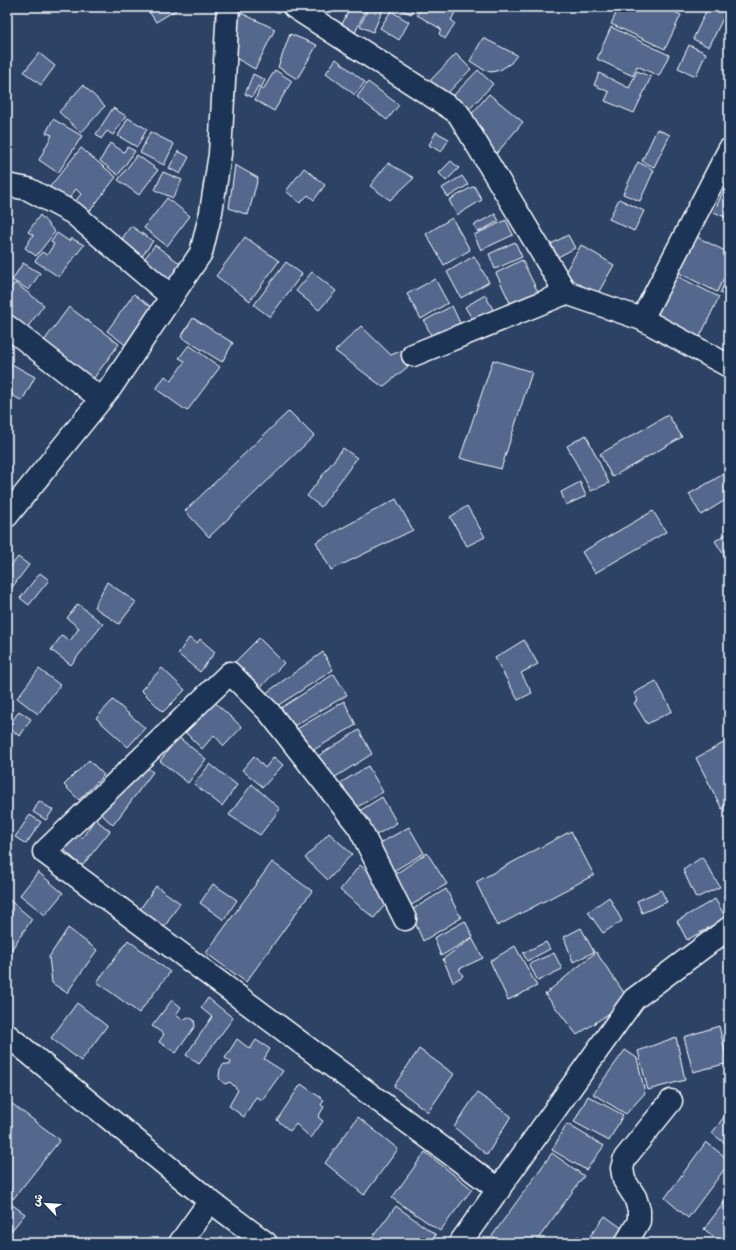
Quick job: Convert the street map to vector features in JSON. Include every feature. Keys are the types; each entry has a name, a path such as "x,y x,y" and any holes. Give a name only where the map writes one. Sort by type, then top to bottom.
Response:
{"street":[{"path":"7,516 111,387 201,253 212,212 220,154 228,7"},
{"path":"294,7 458,113 566,293 642,319 729,366"},
{"path":"642,319 729,150"},
{"path":"7,185 28,189 73,213 172,297"},
{"path":"413,355 566,293"},
{"path":"7,326 101,399"},
{"path":"406,919 359,827 269,712 230,673 44,852 499,1190"},
{"path":"460,1243 634,999 729,928"},
{"path":"7,1034 210,1202 266,1243"},
{"path":"626,1243 639,1221 639,1215 635,1197 624,1180 622,1168 625,1158 671,1101"},
{"path":"180,1243 210,1202"}],"building":[{"path":"146,7 181,7 156,22"},
{"path":"350,7 367,7 354,35 340,29"},
{"path":"369,7 384,7 373,32 360,26"},
{"path":"395,7 414,7 411,14"},
{"path":"422,7 448,7 456,11 451,20 455,23 445,39 439,34 441,29 417,15"},
{"path":"619,7 665,7 681,15 665,49 611,24"},
{"path":"708,7 716,7 726,12 709,47 693,39"},
{"path":"391,11 409,22 399,40 380,28"},
{"path":"241,13 275,29 255,69 227,53"},
{"path":"611,27 669,55 659,76 637,66 633,76 597,59"},
{"path":"290,34 317,45 297,79 278,67"},
{"path":"483,38 517,55 511,63 500,70 491,72 484,70 470,61"},
{"path":"689,45 706,53 696,76 678,68"},
{"path":"39,53 55,66 41,85 24,72"},
{"path":"456,54 471,69 438,103 423,88"},
{"path":"336,59 365,82 355,95 326,73"},
{"path":"275,70 292,81 274,111 255,100 260,88 263,90"},
{"path":"478,70 493,84 464,115 449,100"},
{"path":"637,71 651,77 634,113 605,101 609,92 594,85 599,73 629,88"},
{"path":"253,74 265,80 261,88 258,86 252,97 245,94"},
{"path":"368,82 399,105 387,120 357,97"},
{"path":"83,85 105,106 81,133 59,112"},
{"path":"489,94 523,122 497,153 463,124"},
{"path":"113,108 126,116 113,135 107,131 101,139 96,134"},
{"path":"128,118 147,129 137,147 118,136"},
{"path":"53,119 82,136 58,173 39,160 52,135 46,133"},
{"path":"657,129 670,135 654,167 642,161"},
{"path":"150,132 174,144 164,165 140,153"},
{"path":"436,132 449,139 441,152 429,145"},
{"path":"110,143 124,152 127,147 135,151 118,175 100,161"},
{"path":"81,148 116,177 83,220 70,208 81,194 76,189 65,204 48,189"},
{"path":"178,151 189,157 180,174 169,168"},
{"path":"137,155 158,170 139,195 118,180"},
{"path":"451,161 459,168 446,181 439,173"},
{"path":"638,162 654,170 640,201 623,194"},
{"path":"388,163 414,178 390,200 370,186"},
{"path":"235,165 258,178 248,215 229,208"},
{"path":"304,168 325,185 314,200 308,195 300,203 286,191"},
{"path":"163,172 182,180 173,198 155,190"},
{"path":"462,176 468,185 448,197 442,188"},
{"path":"726,185 729,187 729,219 714,212"},
{"path":"474,186 482,200 457,215 449,200"},
{"path":"167,198 190,216 167,246 144,228"},
{"path":"619,199 644,211 634,231 609,219"},
{"path":"495,214 499,221 478,232 474,225"},
{"path":"40,215 55,232 36,256 25,248 33,235 28,232"},
{"path":"452,218 470,250 444,265 426,234"},
{"path":"506,220 513,235 481,250 474,235"},
{"path":"131,226 153,241 138,262 116,247"},
{"path":"7,230 11,238 7,246"},
{"path":"57,233 69,241 71,238 84,245 59,277 35,261 42,252 47,255 54,244 51,242"},
{"path":"568,235 575,248 558,257 551,244"},
{"path":"693,235 729,253 729,267 717,292 675,271"},
{"path":"245,237 279,261 250,301 216,276"},
{"path":"515,242 522,257 495,269 489,254"},
{"path":"155,245 185,267 165,294 135,271"},
{"path":"581,245 614,265 597,295 564,274"},
{"path":"474,256 489,282 461,298 447,272"},
{"path":"522,260 539,294 512,307 496,273"},
{"path":"286,262 302,274 270,317 254,305"},
{"path":"23,263 40,273 29,290 12,280"},
{"path":"312,272 336,291 319,310 296,291"},
{"path":"729,273 729,297 720,293"},
{"path":"673,274 719,297 695,347 648,324"},
{"path":"435,279 448,303 421,319 407,294"},
{"path":"15,283 44,305 14,345 7,340 7,293"},
{"path":"134,294 154,309 127,346 107,331"},
{"path":"485,295 496,315 477,327 465,307"},
{"path":"452,306 460,323 432,337 424,321"},
{"path":"69,307 119,344 82,394 32,357"},
{"path":"193,318 233,343 222,362 181,337"},
{"path":"361,326 391,355 405,349 411,364 383,387 335,351"},
{"path":"189,345 220,367 187,411 156,389 165,376 171,381 185,361 179,358"},
{"path":"493,360 532,372 501,469 460,458"},
{"path":"10,363 35,377 22,401 7,392 7,368"},
{"path":"289,411 314,436 209,537 185,511"},
{"path":"668,415 682,437 612,477 600,454"},
{"path":"586,435 609,483 591,491 567,446"},
{"path":"343,448 357,458 321,507 307,496"},
{"path":"729,471 729,498 701,515 689,494"},
{"path":"580,482 586,496 566,505 561,492"},
{"path":"396,499 413,530 331,570 316,542"},
{"path":"467,506 485,537 467,546 450,517"},
{"path":"653,511 666,532 595,573 582,552"},
{"path":"729,532 729,563 715,541"},
{"path":"18,557 29,565 7,594 7,571"},
{"path":"40,573 49,580 29,605 20,598"},
{"path":"107,582 136,602 119,624 94,607"},
{"path":"78,604 103,624 71,665 51,650 62,635 70,641 79,628 67,618"},
{"path":"189,638 197,643 200,639 215,652 200,672 178,654"},
{"path":"259,638 284,663 254,694 228,669"},
{"path":"524,640 538,664 521,673 532,693 518,700 495,658"},
{"path":"323,652 333,670 266,713 255,701"},
{"path":"162,668 185,690 163,712 141,690"},
{"path":"39,669 60,685 38,714 17,698"},
{"path":"334,674 347,695 285,731 273,713"},
{"path":"656,681 672,711 647,724 634,703 638,700 634,693"},
{"path":"211,699 242,727 224,746 214,735 202,749 183,730"},
{"path":"113,700 145,728 128,747 96,718"},
{"path":"344,701 356,725 310,752 297,729"},
{"path":"19,711 31,719 20,736 8,728"},
{"path":"359,730 372,754 332,779 315,758"},
{"path":"178,737 206,759 188,783 160,761"},
{"path":"729,740 729,805 722,809 696,758"},
{"path":"254,756 265,768 274,757 283,765 263,787 242,770"},
{"path":"89,760 104,775 79,800 64,785"},
{"path":"138,762 153,772 113,825 99,812"},
{"path":"210,764 237,785 222,806 194,784"},
{"path":"368,766 383,792 352,810 337,785"},
{"path":"252,784 280,809 260,835 229,815"},
{"path":"382,797 397,823 371,838 356,813"},
{"path":"39,801 53,810 46,820 33,812"},
{"path":"30,815 41,822 26,844 15,837"},
{"path":"95,819 110,831 82,866 62,848 74,832 82,838"},
{"path":"409,827 424,853 390,873 375,846"},
{"path":"571,831 594,875 497,926 476,882"},
{"path":"329,833 352,854 328,880 305,858"},
{"path":"427,853 447,884 408,907 394,875"},
{"path":"702,857 720,887 696,898 683,870"},
{"path":"272,862 312,891 246,982 206,953"},
{"path":"360,865 394,894 374,918 340,890"},
{"path":"38,872 63,893 45,915 20,895"},
{"path":"213,884 237,900 224,920 200,903"},
{"path":"156,886 180,903 159,935 134,918"},
{"path":"446,889 461,918 423,941 410,911"},
{"path":"661,890 667,902 642,913 637,901"},
{"path":"729,891 729,902 723,896"},
{"path":"609,897 622,921 603,933 588,912"},
{"path":"7,898 32,919 7,956"},
{"path":"715,899 726,918 687,940 677,921"},
{"path":"465,921 473,937 441,956 434,938"},
{"path":"68,928 97,950 67,993 52,983 49,957"},
{"path":"581,928 594,952 573,962 564,937"},
{"path":"472,938 483,958 459,969 463,976 453,982 443,959"},
{"path":"128,940 170,972 139,1013 97,982"},
{"path":"546,942 550,949 527,961 523,953"},
{"path":"515,946 537,986 508,1000 490,961"},
{"path":"596,952 629,1000 577,1035 545,994"},
{"path":"554,953 562,969 538,981 529,964"},
{"path":"208,998 233,1018 199,1064 186,1055 212,1017 201,1008"},
{"path":"172,1000 181,1007 176,1015 183,1020 188,1017 194,1020 195,1026 176,1053 159,1042 164,1034 152,1026"},
{"path":"77,1003 107,1026 81,1061 51,1038"},
{"path":"719,1026 728,1063 693,1072 684,1037"},
{"path":"676,1037 685,1080 648,1090 638,1051"},
{"path":"237,1039 250,1049 256,1040 270,1049 264,1059 283,1071 262,1100 256,1097 244,1117 229,1106 238,1090 230,1082 225,1084 220,1080 219,1076 220,1069 224,1064 230,1065 231,1062 225,1058"},
{"path":"419,1049 454,1074 428,1112 394,1086"},
{"path":"625,1050 637,1058 645,1093 626,1114 593,1094"},
{"path":"301,1084 324,1100 321,1105 324,1107 318,1117 323,1121 311,1138 296,1124 290,1131 277,1120"},
{"path":"477,1093 511,1116 487,1155 454,1127"},
{"path":"588,1096 623,1115 609,1141 574,1122"},
{"path":"7,1100 60,1140 13,1199 7,1194"},
{"path":"729,1110 729,1147 712,1133"},
{"path":"358,1117 398,1149 364,1195 325,1163"},
{"path":"567,1124 604,1146 586,1170 552,1150"},
{"path":"706,1142 729,1160 729,1163 688,1218 665,1198"},
{"path":"425,1152 472,1189 440,1231 392,1198"},
{"path":"552,1153 584,1176 535,1243 502,1243 492,1236"},
{"path":"729,1196 729,1243 722,1243 704,1229"},
{"path":"7,1201 25,1214 7,1236"},
{"path":"396,1206 436,1235 430,1243 376,1243 371,1239"},
{"path":"605,1216 626,1231 617,1243 599,1243 590,1236"},
{"path":"578,1236 587,1243 573,1243"}]}
